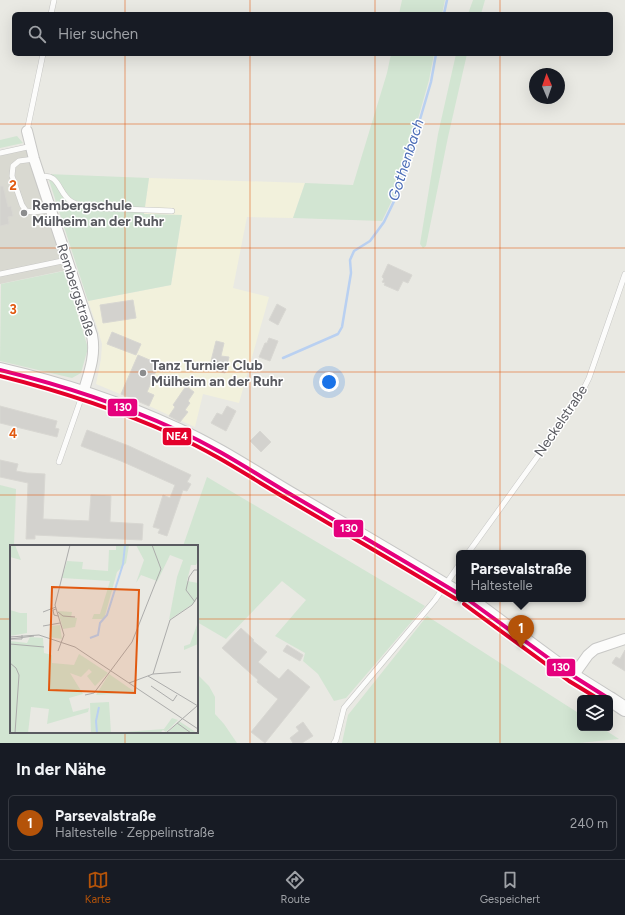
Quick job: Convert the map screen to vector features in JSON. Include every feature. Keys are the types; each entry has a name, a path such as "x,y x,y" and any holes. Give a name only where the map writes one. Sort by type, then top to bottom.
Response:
{"main road":[{"path":"0,370 83,393 133,411 178,430 221,453 456,592"},
{"path":"472,602 573,676 603,695"},
{"path":"613,702 625,709"}],"street":[{"name":"Rembergstraße","path":"27,131 32,146 34,159 92,336 94,346 93,362 83,393"},
{"path":"573,676 588,655 595,650 625,639"}],"lane":[{"path":"51,12 54,0"},
{"name":"Rembergstraße","path":"27,131 43,56"},
{"path":"0,153 32,146"},
{"path":"34,159 19,161 14,166 12,176 19,198 26,211 33,212 51,210"},
{"path":"40,177 49,176 54,178 68,199 84,206 97,208 172,211"},
{"path":"0,274 67,260"},
{"name":"Neckelstraße","path":"470,550 577,402 589,378 625,274"},
{"path":"59,462 83,393"},
{"path":"334,743 344,708 431,605 456,569"}],"shaded area":[{"path":"402,0 445,0 442,12 399,12"},
{"path":"473,0 485,0 482,12 469,12"},
{"path":"391,56 434,56 429,80 399,186 382,221 293,218 305,183 353,185 387,73"},
{"path":"456,56 467,56 448,137 426,246 423,248 420,244 438,134"},
{"path":"17,136 23,143 0,148 0,140"},
{"name":"Rembergschule Mülheim an der Ruhr","path":"28,149 67,270 0,284 0,155"},
{"path":"47,174 149,178 144,214 182,215 171,285 88,301"},
{"path":"149,178 305,183 293,218 247,217 233,288 269,297 239,403 203,394 195,427 96,384 101,359 102,344 88,301 171,285 182,215 144,214"},
{"path":"64,271 88,348 81,373 72,378 0,361 1,284"},
{"path":"207,477 425,606 346,698 334,701 318,674 303,661 305,653 275,636 306,600 282,581 226,639 198,623 198,545 183,545"},
{"path":"0,485 16,489 14,545 10,545 10,733 198,733 198,675 209,686 215,697 215,714 237,743 0,743"},
{"path":"427,616 577,712 577,731 607,731 619,739 579,743 342,743 348,715"}],"building":[{"path":"0,186 3,186 8,207 11,206 13,216 8,217 9,224 0,226"},
{"path":"388,264 412,275 408,283 403,281 398,291 384,285 385,283 382,282 384,279 382,277"},
{"path":"133,300 136,318 103,323 100,305"},
{"path":"277,304 286,309 278,325 269,320"},
{"path":"112,332 141,344 136,355 107,344"},
{"path":"269,338 278,341 270,361 259,357 265,343 267,343"},
{"path":"216,341 224,343 221,356 229,357 225,373 209,369"},
{"name":"Tanz Turnier Club Mülheim an der Ruhr","path":"138,355 159,364 147,392 154,395 149,406 121,394"},
{"path":"186,386 194,392 188,401 190,403 185,410 188,412 180,422 169,416 175,407 173,405"},
{"path":"0,406 57,421 55,428 59,429 57,437 0,423"},
{"path":"227,406 236,411 226,431 211,423 217,413 222,415"},
{"path":"87,430 129,446 191,475 187,482 191,484 187,491 183,490 167,536 158,533 160,529 153,527 163,495 170,498 175,485 121,461 81,446"},
{"path":"260,431 271,442 261,452 250,441"},
{"path":"0,460 18,464 16,471 45,474 43,519 89,521 91,495 111,496 110,522 143,524 142,540 35,535 35,539 26,539 28,483 0,477"},
{"path":"241,628 254,640 253,641 267,652 258,662 279,679 288,669 310,687 265,743 251,732 278,699 257,682 258,680 222,648"},
{"path":"287,645 303,655 300,661 283,651"},
{"path":"625,650 625,671 612,663 616,657 620,659"},
{"path":"303,722 313,736 302,743 293,743 290,738 299,731 296,727"}],"waterway":[{"name":"Gothenbach","path":"444,12 447,0"},
{"name":"Gothenbach","path":"283,358 338,334 342,327 351,273 350,260 354,251 370,241 384,222 399,191 431,82 436,56"}],"transit line":[{"name":"130","path":"0,370 45,382 112,404 192,437 235,460 456,592"},
{"name":"NE4","path":"0,376 45,388 110,409 189,442 456,599"},
{"name":"130","path":"471,602 573,676 603,695"},
{"name":"NE4","path":"464,604 569,681 592,695"}],"place":[{"name":"Rembergschule Mülheim an der Ruhr","path":"24,213"},
{"name":"Tanz Turnier Club Mülheim an der Ruhr","path":"143,373"},
{"name":"Parsevalstraße","path":"521,648"}]}
